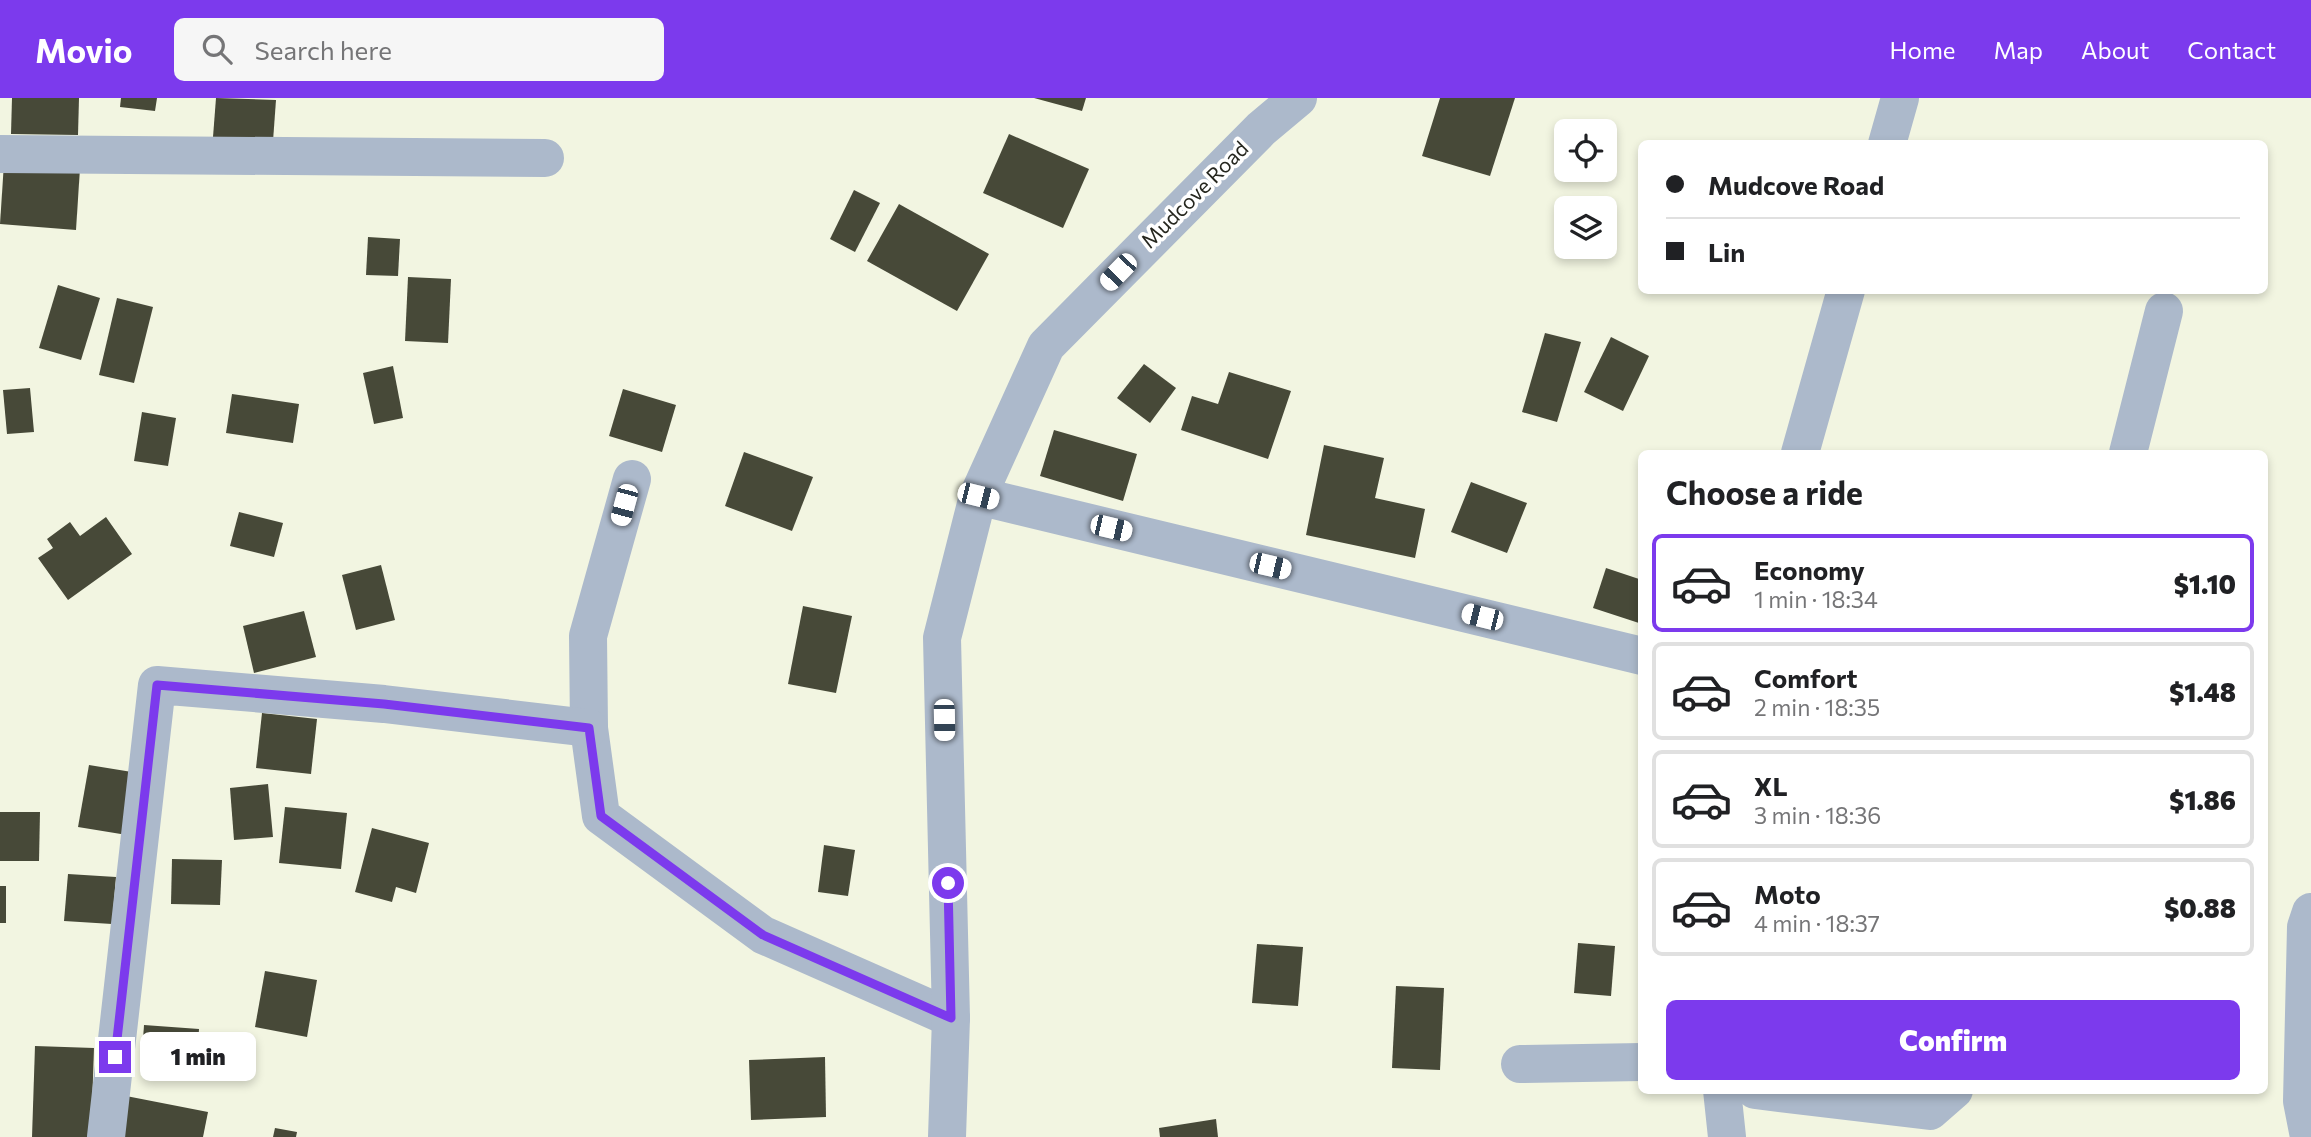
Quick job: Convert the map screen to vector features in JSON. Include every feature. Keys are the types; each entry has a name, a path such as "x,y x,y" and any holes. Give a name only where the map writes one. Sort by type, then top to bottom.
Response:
{"street":[{"name":"Mudcove Road","path":"947,1137 951,1018 942,638 978,496 1046,346 1252,138 1298,98"},
{"path":"1888,140 1900,98"},
{"path":"0,154 545,158"},
{"path":"1801,450 1845,294"},
{"path":"2130,450 2164,311"},
{"path":"632,479 588,636 589,728 601,816 763,935 951,1018"},
{"path":"978,496 1638,655"},
{"path":"106,1137 157,685 384,704 589,728"},
{"path":"2309,1137 2302,1101 2306,927 2311,912"},
{"path":"1520,1064 1638,1062"},
{"path":"1723,1094 1727,1137"},
{"path":"1788,1094 1930,1111 1949,1094"}],"building":[{"path":"12,98 79,98 78,135 11,134"},
{"path":"121,98 157,98 155,111 120,107"},
{"path":"216,98 276,100 273,141 213,137"},
{"path":"1034,98 1086,98 1082,111"},
{"path":"1440,98 1515,98 1490,176 1422,156"},
{"path":"1009,134 1089,169 1063,228 983,193"},
{"path":"4,163 80,168 76,230 0,224"},
{"path":"854,190 880,203 855,252 830,239"},
{"path":"899,204 989,254 957,311 867,261"},
{"path":"368,237 400,239 398,276 366,275"},
{"path":"408,277 451,279 448,343 405,341"},
{"path":"58,285 100,298 81,360 39,348"},
{"path":"117,298 153,307 134,383 99,375"},
{"path":"1545,333 1581,342 1557,422 1522,412"},
{"path":"1611,337 1649,356 1623,411 1584,392"},
{"path":"1144,364 1176,388 1150,423 1117,398"},
{"path":"393,366 403,418 374,424 363,373"},
{"path":"1229,372 1291,391 1268,459 1181,430 1192,396 1218,404"},
{"path":"30,388 34,432 7,434 3,390"},
{"path":"623,389 676,405 662,452 609,436"},
{"path":"232,394 299,404 293,443 226,433"},
{"path":"142,412 176,418 168,466 134,461"},
{"path":"1054,430 1137,454 1123,501 1040,476"},
{"path":"1324,445 1384,458 1375,498 1425,509 1415,558 1306,535"},
{"path":"744,452 813,477 792,531 725,506"},
{"path":"1471,482 1527,503 1507,553 1451,532"},
{"path":"239,512 283,523 274,557 230,546"},
{"path":"106,517 132,554 68,600 38,558 53,548 47,539 70,522 80,536"},
{"path":"381,565 395,620 356,630 342,575"},
{"path":"1606,568 1638,579 1638,623 1593,608"},
{"path":"803,606 852,616 836,693 788,684"},
{"path":"304,611 316,657 254,673 243,626"},
{"path":"262,713 317,719 311,774 256,768"},
{"path":"89,765 138,773 127,835 78,827"},
{"path":"268,784 273,837 234,840 230,788"},
{"path":"285,807 347,813 341,869 279,863"},
{"path":"0,812 40,812 39,861 0,861"},
{"path":"372,828 429,843 416,893 396,887 392,902 355,892"},
{"path":"824,845 855,850 848,896 818,892"},
{"path":"172,859 222,860 220,905 171,904"},
{"path":"68,874 116,877 112,924 64,921"},
{"path":"0,886 6,886 6,923 0,923"},
{"path":"1578,943 1615,946 1611,996 1574,993"},
{"path":"1257,944 1303,947 1298,1006 1252,1003"},
{"path":"265,971 317,980 307,1037 255,1027"},
{"path":"1396,986 1444,988 1440,1070 1392,1068"},
{"path":"144,1025 199,1029 196,1074 141,1069"},
{"path":"35,1046 94,1048 91,1137 32,1137"},
{"path":"825,1057 826,1117 751,1120 749,1060"},
{"path":"121,1095 208,1112 203,1137 113,1137"},
{"path":"1216,1119 1218,1137 1160,1137 1159,1128"},
{"path":"275,1128 297,1132 296,1137 273,1137"}],"route":[{"path":"115,1057 157,685 384,704 589,728 601,816 763,935 816,956 951,1018 948,883"}]}
